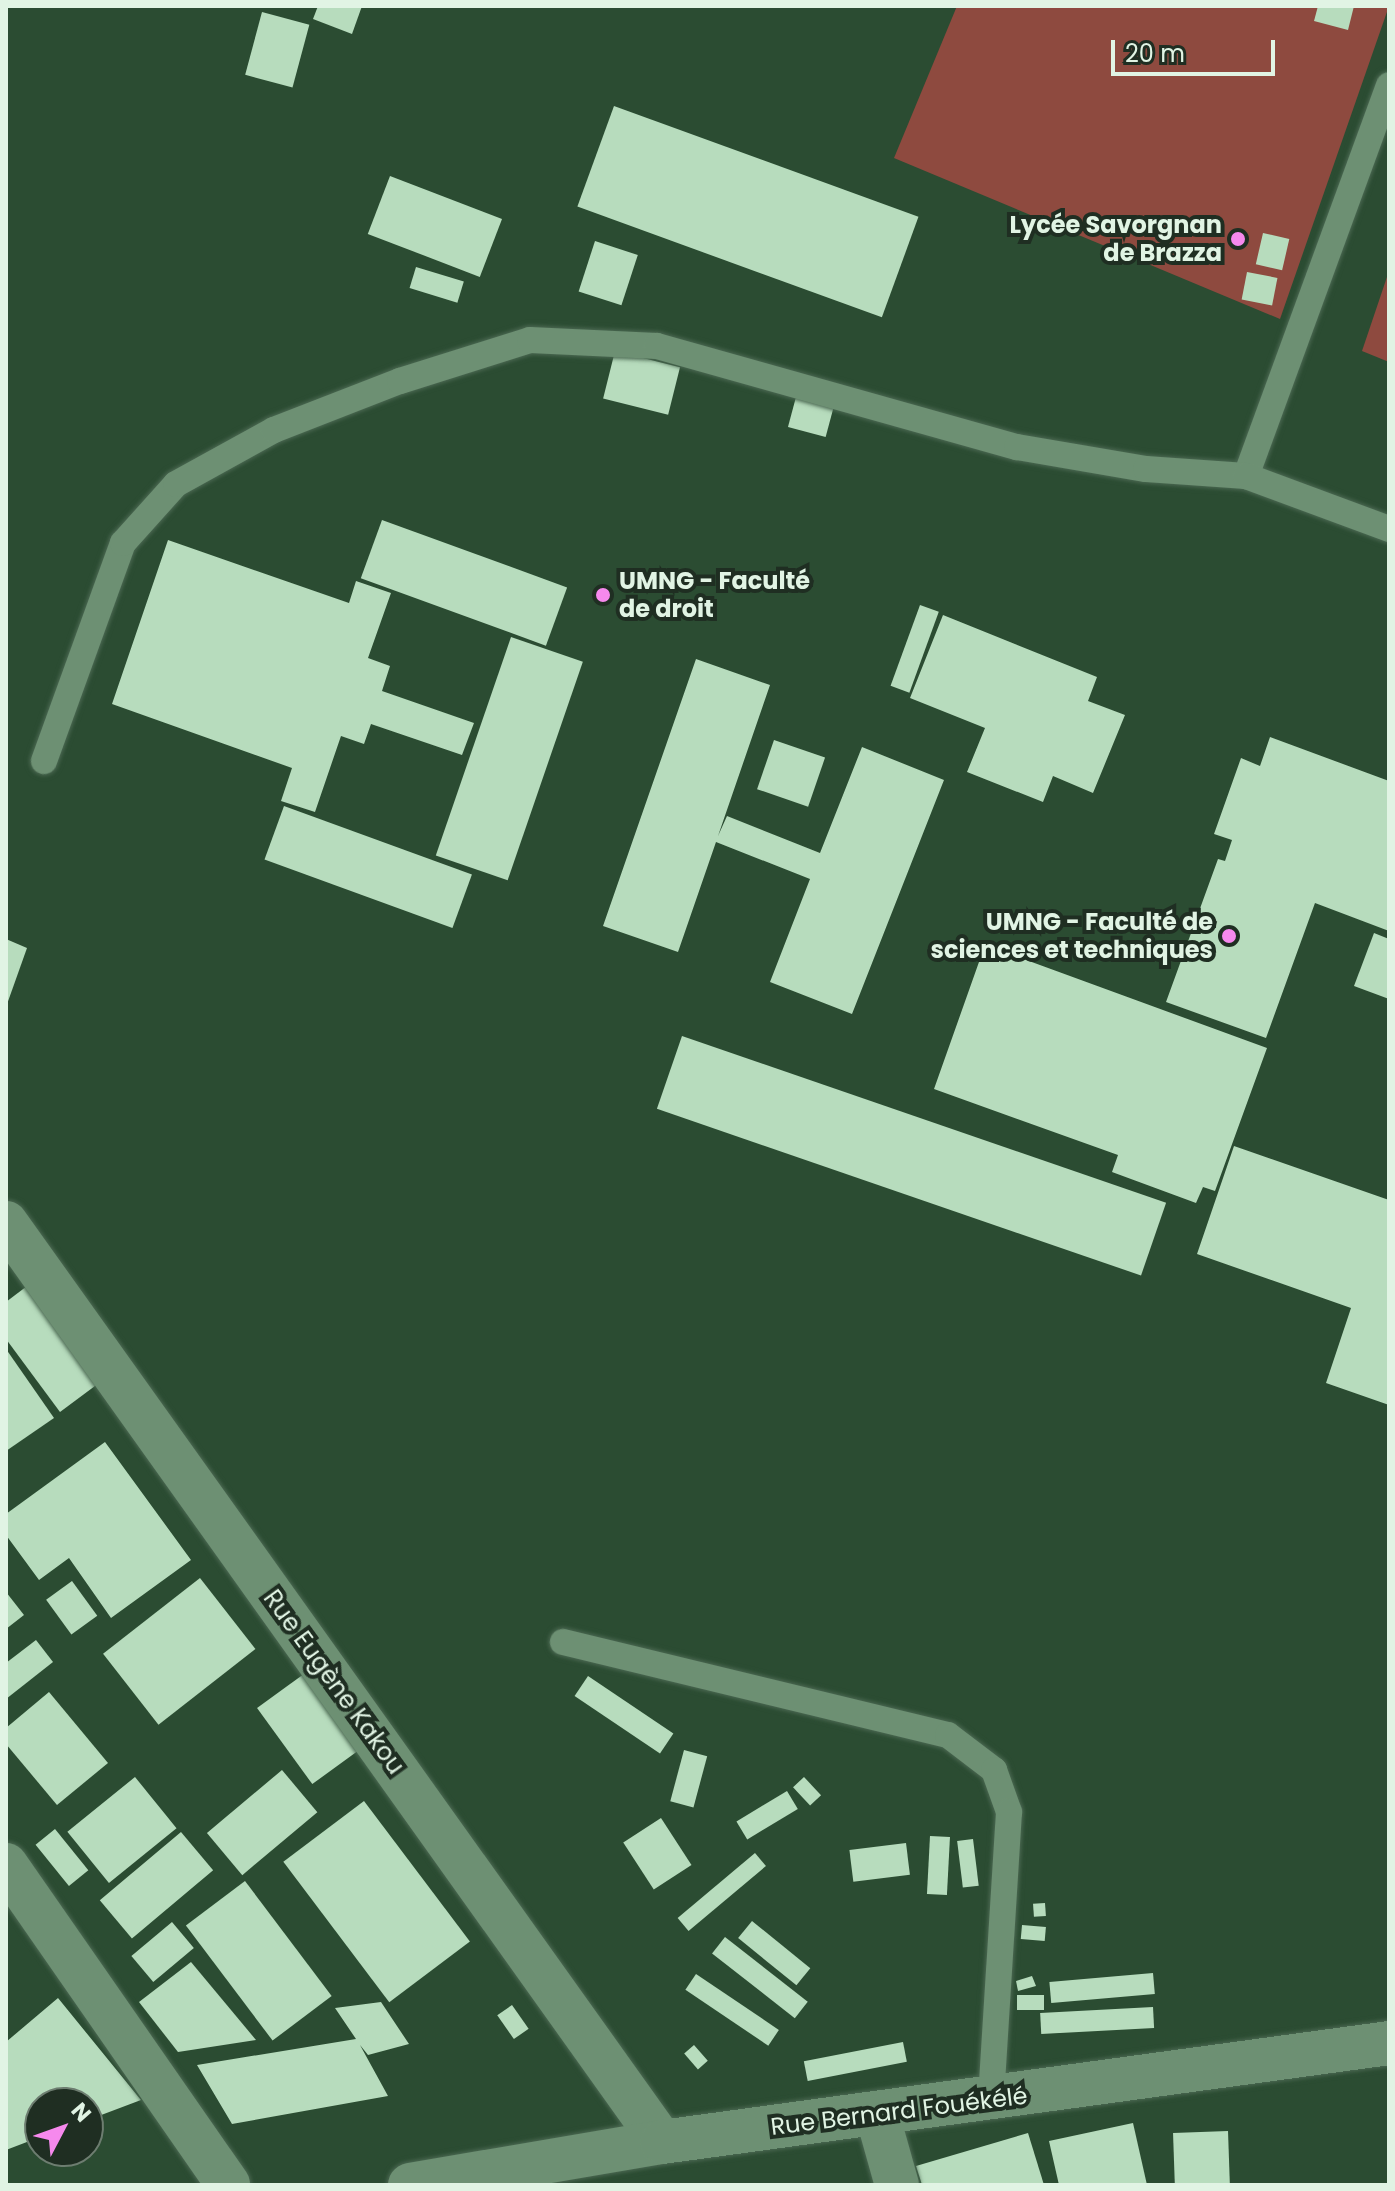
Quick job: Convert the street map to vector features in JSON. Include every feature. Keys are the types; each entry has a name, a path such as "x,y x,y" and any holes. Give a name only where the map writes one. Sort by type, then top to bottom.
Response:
{"street":[{"name":"Rue Eugène Kakou","path":"6,1223 662,2142"},
{"path":"6,1865 228,2185"},
{"name":"Rue Bernard Fouékélé","path":"410,2185 662,2142 1389,2043"},
{"path":"877,2114 897,2185"}],"lane":[{"path":"1246,476 1389,85"},
{"path":"44,761 123,543 176,484 274,430 400,381 530,340 657,346 1017,447 1146,469 1246,476 1389,529"},
{"path":"563,1642 948,1735 994,1770 1009,1812 991,2099"}],"shaded area":[{"name":"Lycée Savorgnan de Brazza","path":"957,6 1389,6 1280,319 894,158"},
{"path":"1389,271 1389,362 1362,351"}],"building":[{"path":"318,6 362,6 352,34 313,19"},
{"path":"1318,6 1354,6 1348,30 1314,21"},
{"path":"262,12 309,25 293,87 245,75"},
{"path":"614,106 918,217 882,317 577,207"},
{"path":"390,176 502,219 480,277 368,234"},
{"path":"1263,233 1289,239 1282,270 1256,264"},
{"path":"595,241 638,255 621,305 579,291"},
{"path":"416,267 464,282 457,303 410,288"},
{"path":"1247,272 1277,278 1272,305 1242,299"},
{"path":"615,351 680,367 668,415 603,399"},
{"path":"796,397 834,407 826,437 788,427"},
{"path":"382,520 567,587 546,646 361,578"},
{"path":"168,540 349,603 356,581 391,593 368,658 390,666 382,691 474,723 462,755 371,724 364,744 341,736 315,812 281,801 292,768 112,704"},
{"path":"920,605 939,612 909,693 891,686"},
{"path":"943,615 1097,677 1088,701 1125,715 1093,793 1053,776 1043,802 967,772 985,728 910,698"},
{"path":"511,637 583,662 508,880 436,855"},
{"path":"696,659 770,685 718,836 727,816 820,853 862,747 944,780 852,1014 770,982 810,879 716,842 678,952 603,926"},
{"path":"1270,737 1389,781 1389,931 1315,903 1266,1038 1166,1002 1218,859 1225,861 1232,840 1214,834 1241,758 1260,766"},
{"path":"774,740 825,758 808,807 757,789"},
{"path":"284,806 472,874 452,928 265,860"},
{"path":"1374,933 1389,939 1389,999 1354,986"},
{"path":"6,939 27,948 6,1007"},
{"path":"985,945 1267,1048 1215,1191 1203,1187 1196,1203 1112,1172 1118,1155 934,1089"},
{"path":"682,1036 1166,1203 1141,1275 657,1109"},
{"path":"1234,1146 1389,1200 1389,1405 1326,1383 1351,1308 1197,1254"},
{"path":"31,1283 103,1380 60,1412 6,1339 6,1302"},
{"path":"6,1349 54,1418 6,1451"},
{"path":"105,1442 191,1560 111,1618 69,1558 39,1580 6,1535 6,1514"},
{"path":"200,1578 255,1649 158,1725 103,1654"},
{"path":"72,1581 97,1616 71,1635 46,1600"},
{"path":"6,1592 24,1615 6,1629"},
{"path":"36,1640 53,1662 6,1699 6,1663"},
{"path":"308,1671 363,1747 312,1784 257,1708"},
{"path":"588,1676 673,1734 660,1753 575,1696"},
{"path":"49,1692 108,1763 57,1805 6,1744 6,1728"},
{"path":"684,1750 707,1756 693,1807 670,1801"},
{"path":"282,1770 317,1812 242,1875 207,1833"},
{"path":"135,1777 177,1828 109,1883 67,1832"},
{"path":"804,1777 821,1795 810,1806 793,1787"},
{"path":"787,1791 798,1809 747,1839 736,1821"},
{"path":"364,1801 470,1942 389,2002 283,1862"},
{"path":"661,1818 691,1865 654,1889 623,1843"},
{"path":"55,1829 88,1870 69,1886 36,1845"},
{"path":"181,1832 213,1870 132,1938 100,1900"},
{"path":"930,1836 950,1837 947,1895 927,1894"},
{"path":"973,1839 979,1886 963,1888 957,1841"},
{"path":"906,1843 910,1875 853,1882 849,1850"},
{"path":"755,1853 766,1866 689,1931 678,1918"},
{"path":"245,1881 332,1996 273,2041 186,1926"},
{"path":"1045,1903 1046,1916 1034,1917 1033,1904"},
{"path":"752,1921 810,1968 796,1985 738,1938"},
{"path":"172,1922 194,1948 153,1982 131,1956"},
{"path":"1022,1925 1046,1927 1045,1941 1021,1939"},
{"path":"725,1937 808,2002 795,2018 712,1954"},
{"path":"191,1962 256,2040 178,2052 139,2002"},
{"path":"1153,1973 1155,1994 1051,2003 1049,1982"},
{"path":"696,1974 779,2030 768,2046 685,1990"},
{"path":"1032,1976 1036,1986 1018,1991 1016,1981"},
{"path":"1017,1995 1044,1995 1044,2010 1017,2010"},
{"path":"58,1998 141,2100 104,2114 104,2087 24,2087 24,2143 6,2150 6,2042"},
{"path":"381,2002 409,2044 368,2055 360,2045 388,2096 232,2124 197,2065 356,2039 335,2008"},
{"path":"512,2005 529,2029 514,2039 497,2015"},
{"path":"1153,2007 1154,2028 1041,2034 1040,2013"},
{"path":"903,2042 907,2062 808,2081 804,2061"},
{"path":"694,2045 708,2061 698,2069 684,2054"},
{"path":"1133,2123 1147,2185 1059,2185 1049,2141"},
{"path":"1228,2131 1230,2185 1175,2185 1173,2133"},
{"path":"1028,2133 1044,2185 922,2185 916,2166"}],"place":[{"name":"Lycée Savorgnan de Brazza","path":"1238,239"},
{"name":"UMNG - Faculté de droit","path":"603,595"},
{"name":"UMNG - Faculté de sciences et techniques","path":"1229,936"}]}
